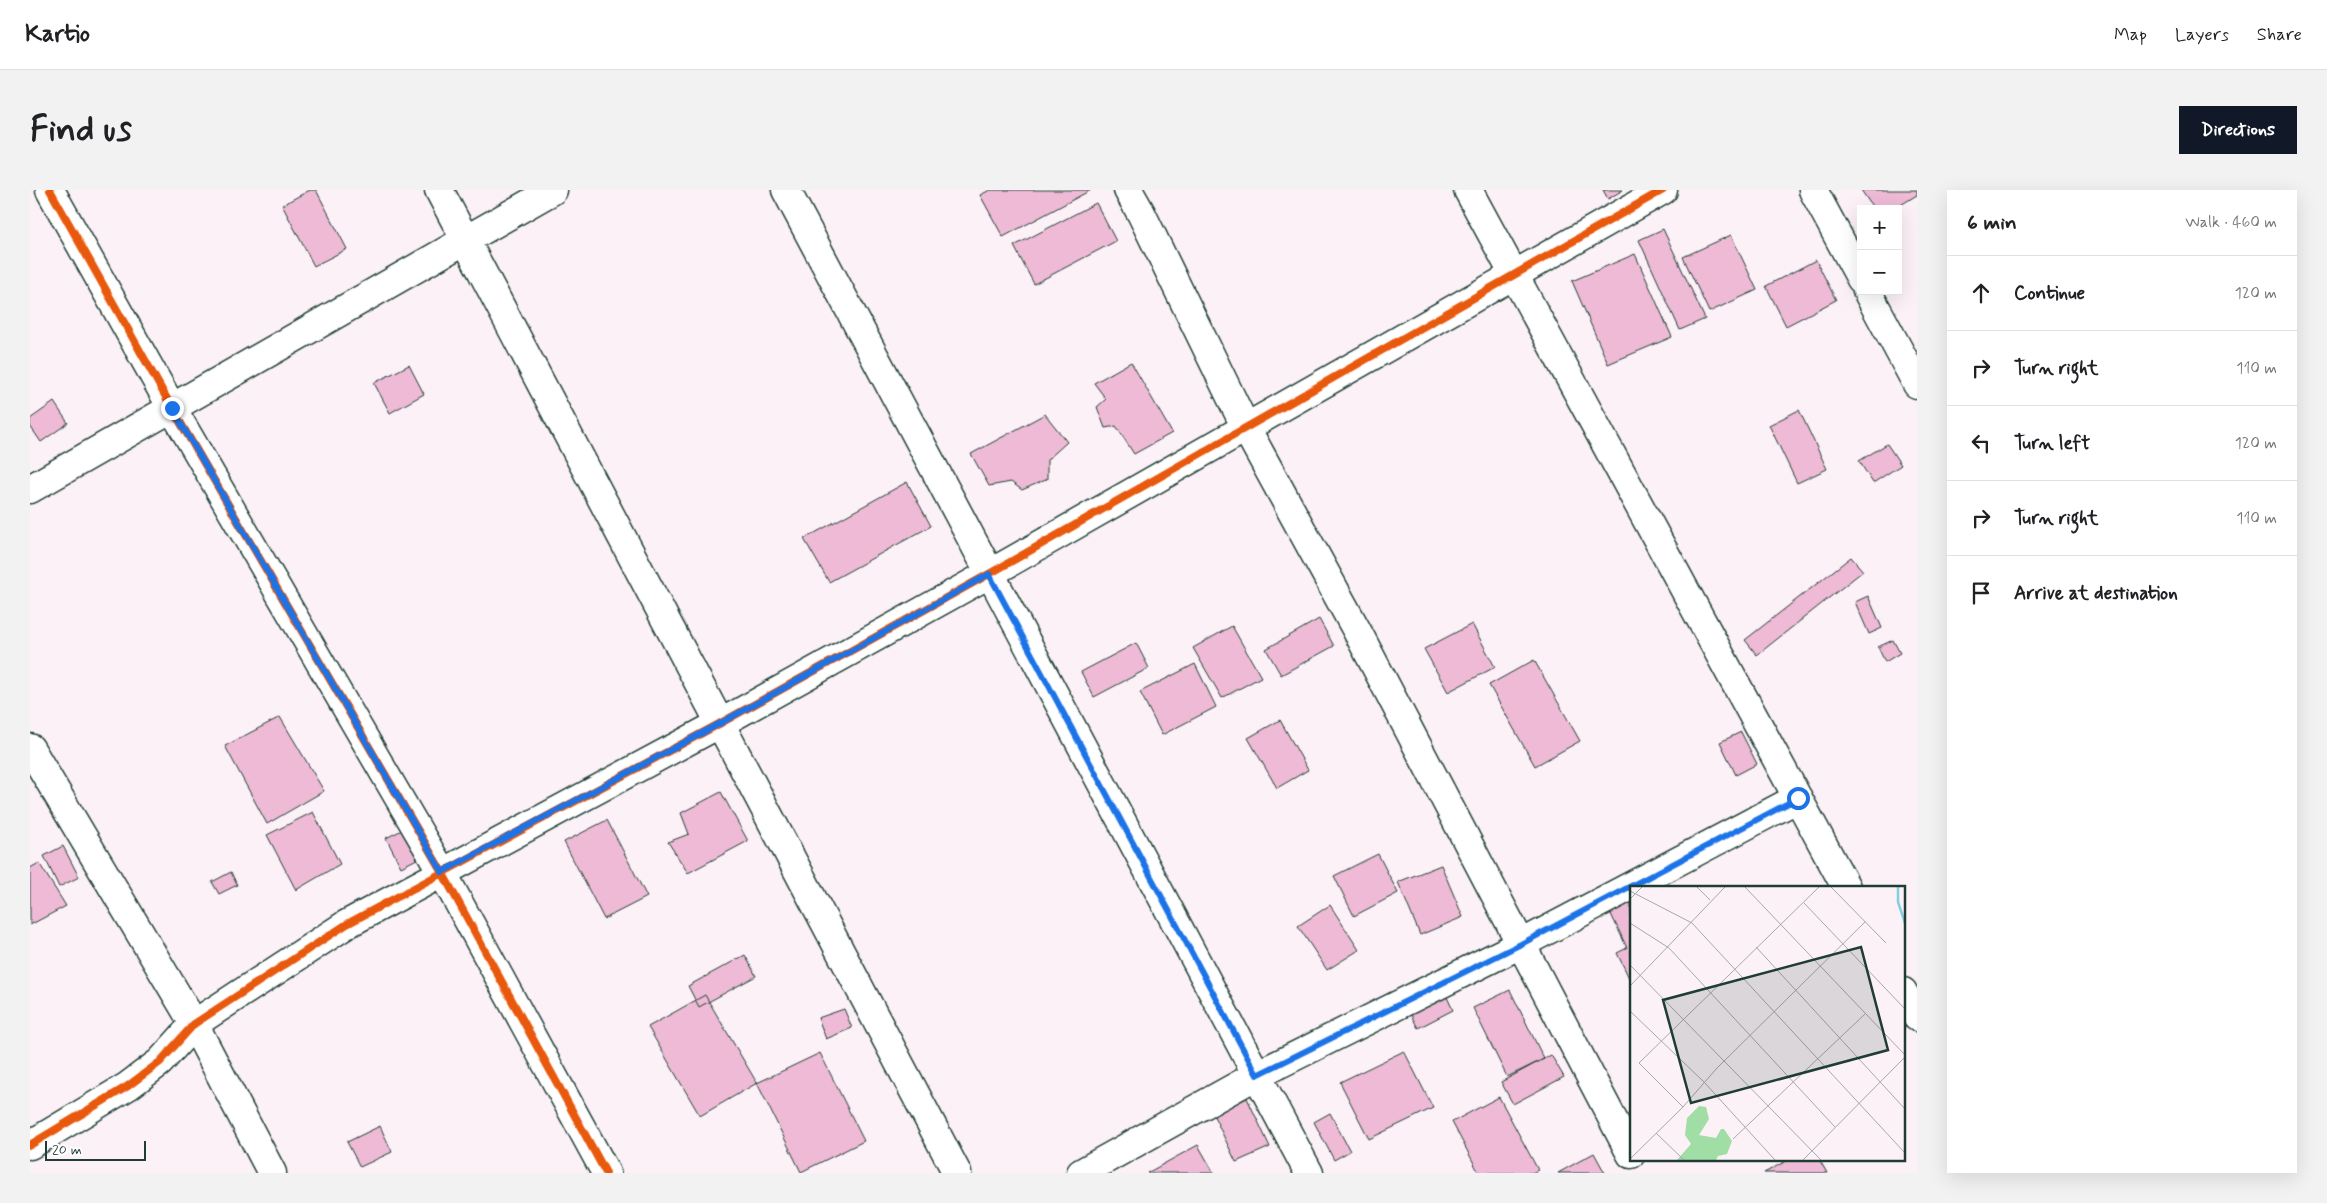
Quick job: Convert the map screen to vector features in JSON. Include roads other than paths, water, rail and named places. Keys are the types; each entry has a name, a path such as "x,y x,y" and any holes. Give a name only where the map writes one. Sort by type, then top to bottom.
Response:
{"street":[{"path":"50,190 172,408 442,872 606,1173"},
{"path":"439,190 956,1173"},
{"path":"30,489 553,190"},
{"path":"786,190 1309,1173"},
{"path":"1128,190 1246,428 1356,629 1630,1152"},
{"path":"1468,190 1845,886"},
{"path":"30,1145 128,1086 160,1062 194,1024 347,924 719,724 989,574 1663,190"},
{"path":"1814,190 1857,271"},
{"path":"1870,295 1917,384"},
{"path":"30,748 194,1024 272,1173"},
{"path":"1631,886 1798,798"},
{"path":"1081,1173 1257,1075 1521,944 1630,887"},
{"path":"1904,994 1917,1017"},
{"path":"1634,1160 1641,1173"}]}
